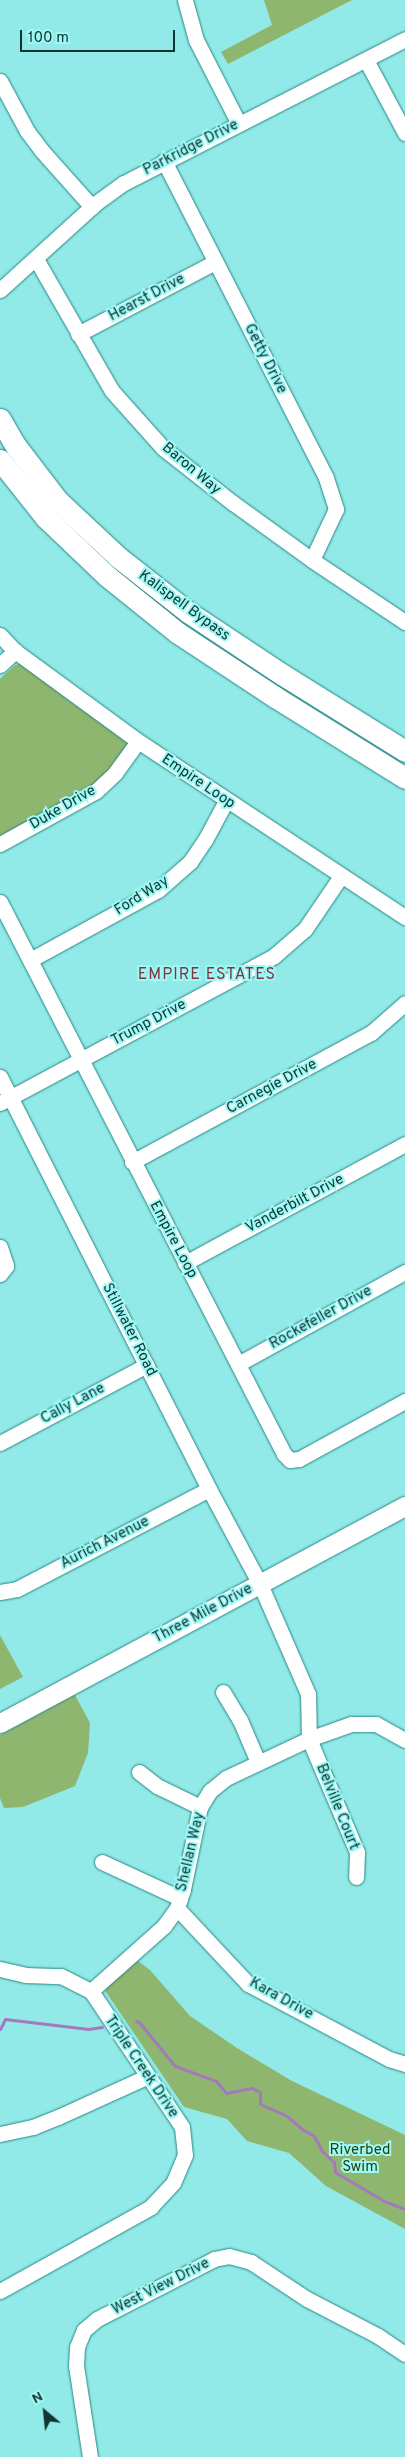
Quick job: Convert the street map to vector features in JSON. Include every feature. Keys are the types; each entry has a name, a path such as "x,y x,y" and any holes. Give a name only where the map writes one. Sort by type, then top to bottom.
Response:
{"highway":[{"name":"Kalispell Bypass","path":"0,419 15,445 58,500 118,556 188,612 283,675 405,751"},
{"name":"Kalispell Bypass","path":"0,460 46,518 107,576 178,633 275,697 405,778"}],"main road":[{"name":"Three Mile Drive","path":"0,1723 405,1506"}],"street":[{"path":"185,0 196,40 239,124"},
{"name":"Parkridge Drive","path":"0,290 92,207 124,183 405,39"},
{"path":"366,60 405,133"},
{"path":"0,81 27,131 42,152 92,207"},
{"name":"Getty Drive","path":"164,161 326,478 336,509 312,560"},
{"name":"Baron Way","path":"36,259 112,391 163,448 233,503 312,560 405,622"},
{"name":"Hearst Drive","path":"78,334 216,262"},
{"name":"Empire Loop","path":"0,634 15,651 138,741 405,918"},
{"path":"0,665 15,651"},
{"name":"Duke Drive","path":"0,844 96,791 115,773 138,741"},
{"name":"Ford Way","path":"30,960 158,890 190,862 205,840 226,801"},
{"name":"Trump Drive","path":"5,1100 274,956 305,930 341,876"},
{"name":"Empire Loop","path":"0,902 80,1061 284,1454 290,1460 299,1459 405,1401"},
{"name":"Carnegie Drive","path":"132,1162 371,1034 405,1002"},
{"name":"Stillwater Road","path":"0,1076 5,1100 147,1365 208,1489 260,1584 308,1694 309,1739"},
{"name":"Vanderbilt Drive","path":"186,1263 405,1144"},
{"path":"0,1247 6,1266 0,1274"},
{"name":"Rockefeller Drive","path":"238,1364 405,1272"},
{"name":"Cally Lane","path":"0,1443 147,1365"},
{"name":"Aurich Avenue","path":"0,1592 17,1589 208,1489"},
{"path":"223,1692 240,1720 258,1762"},
{"path":"309,1739 351,1724 376,1724 405,1740"},
{"name":"Shellan Way","path":"91,1991 164,1926 179,1903 200,1807 210,1791 226,1778 309,1739"},
{"name":"Belville Court","path":"309,1739 357,1852 356,1877"},
{"path":"139,1772 157,1786 200,1807"},
{"path":"102,1862 179,1903"},
{"name":"Kara Drive","path":"179,1903 248,1984 389,2059 405,2064"},
{"path":"0,1969 25,1975 61,1976 91,1991"},
{"name":"Triple Creek Drive","path":"0,2290 151,2207 173,2183 185,2155 182,2127 146,2077 91,1991"},
{"path":"0,2134 33,2127 146,2077"},
{"name":"West View Drive","path":"90,2457 76,2366 77,2347 84,2330 97,2319 214,2259 229,2256 251,2262 306,2299 378,2336 405,2354"}],"green space":[{"path":"264,0 352,0 228,64 221,52 272,25"},
{"path":"21,663 68,700 128,741 129,746 104,779 0,838 0,679 14,666"},
{"path":"0,1635 23,1677 0,1689"},
{"path":"75,1695 90,1723 88,1753 75,1786 23,1807 4,1808 0,1798 0,1735"},
{"name":"Riverbed Swim","path":"138,1961 150,1970 190,2016 237,2048 292,2081 405,2135 405,2229 326,2186 289,2153 247,2141 227,2119 184,2107 104,1989"}],"waterway":[{"path":"0,2029 5,2019 88,2029 102,2027"},
{"path":"136,2021 139,2022 175,2066 216,2081 226,2093 252,2088 260,2092 260,2104 287,2116 302,2129 314,2136 322,2151 334,2162 335,2172 384,2201 405,2209"}],"district":[{"name":"EMPIRE ESTATES","path":"207,975"}]}
